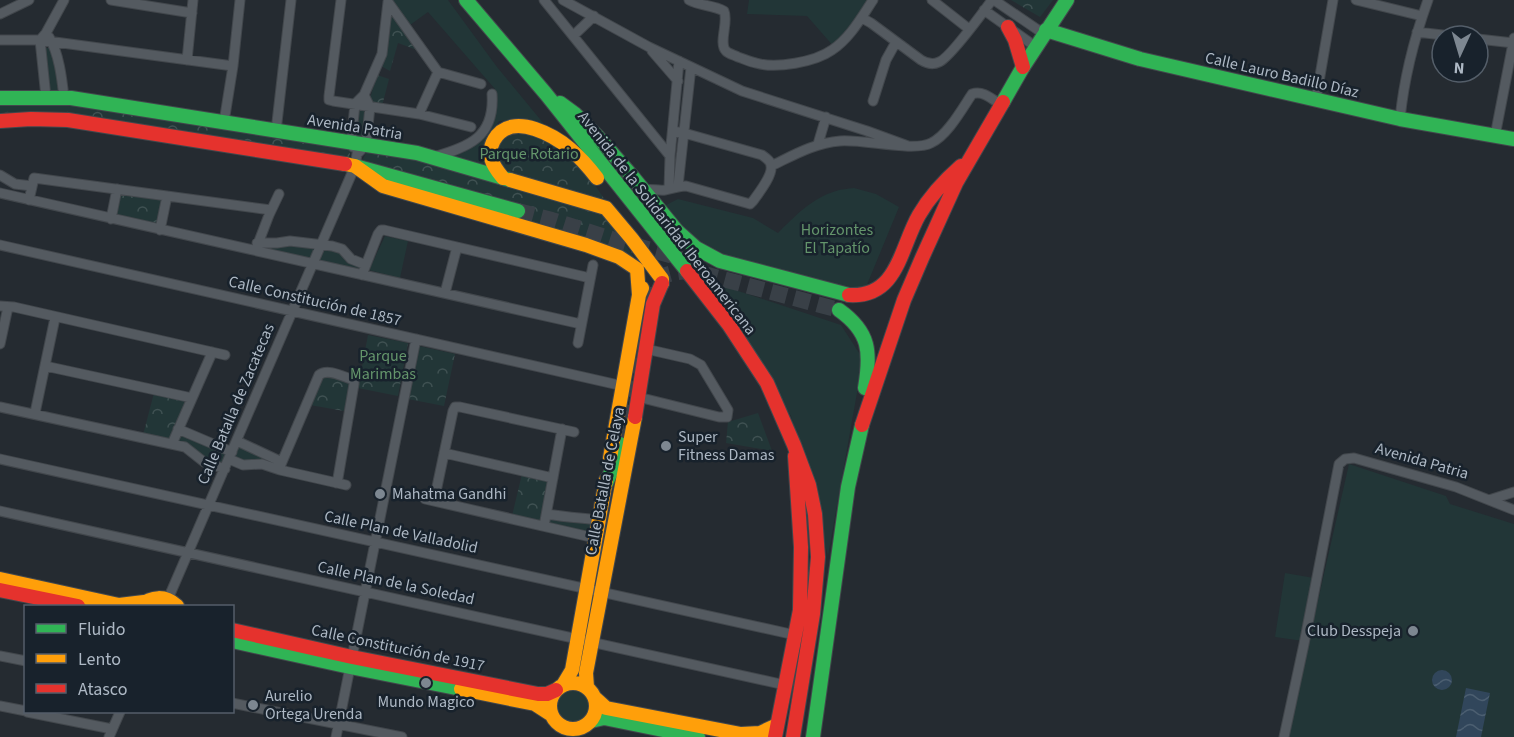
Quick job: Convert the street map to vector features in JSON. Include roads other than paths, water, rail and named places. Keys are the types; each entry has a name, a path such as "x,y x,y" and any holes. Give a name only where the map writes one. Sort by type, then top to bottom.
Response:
{"main road":[{"name":"Avenida de la Solidaridad Iberoamericana","path":"466,0 546,94 729,325 766,383 794,445 809,485 815,514 818,557 813,614 793,737"},
{"path":"813,737 848,487 864,419 901,309 956,183 1023,67 1067,0"},
{"path":"1008,27 1018,46 1023,67"},
{"name":"Calle Lauro Badillo Díaz","path":"1045,32 1140,59 1400,119 1514,139"},
{"path":"546,94 584,122 681,236 696,249 711,258 844,294 862,295 874,292 888,281 922,210 941,185 969,160"},
{"name":"Avenida Patria","path":"0,98 64,98 224,122 276,131 357,152 383,186 586,245 619,257 637,268 639,295"},
{"path":"150,133 154,112"},
{"name":"Avenida Patria","path":"0,121 50,119 150,133 357,152 417,153 606,208 656,270 662,283"},
{"path":"502,178 491,159 490,151 496,135 509,126 538,130 559,140 585,162 628,213 656,235"},
{"path":"357,152 518,211"},
{"path":"658,209 696,284"},
{"path":"855,454 861,405 869,372 869,357 860,330 841,306 878,300 889,292 898,282 917,246 943,212"},
{"path":"639,295 648,276 656,275 662,283"},
{"name":"Calle Batalla de Celaya","path":"591,693 586,673 638,397 653,304 662,283"},
{"name":"Calle Batalla de Celaya","path":"560,687 572,670 639,295"},
{"path":"604,488 620,444"},
{"path":"591,693 596,706 591,721 576,733 556,725 550,702 560,687 571,683 579,684 591,693 606,708 741,734 776,731 800,610 801,547 794,445"},
{"path":"0,579 119,605 142,604 156,597 173,603"},
{"path":"0,590 73,605"},
{"name":"Calle Constitución de 1917","path":"234,631 351,662 535,704 556,725"},
{"name":"Calle Constitución de 1917","path":"234,641 538,694 547,694 560,687"},
{"path":"591,721 604,718 698,737"}],"street":[{"path":"0,14 29,0"},
{"path":"46,97 46,38 64,0"},
{"path":"111,0 192,13"},
{"path":"187,60 194,0"},
{"path":"224,122 240,0"},
{"path":"276,131 291,0"},
{"path":"341,0 329,100 419,114 471,127"},
{"path":"544,0 670,156"},
{"path":"563,0 649,47 741,91 826,117 908,146"},
{"path":"689,0 724,11 726,16 724,50 758,64 800,62 817,58 833,50 862,18 873,0"},
{"path":"862,18 921,60 935,64 946,58 993,0 1045,32"},
{"path":"1356,0 1422,16"},
{"path":"1400,119 1403,93 1417,32 1428,0"},
{"path":"387,1 438,72 481,84"},
{"path":"357,152 356,104 364,95 382,54 387,1"},
{"path":"1316,99 1332,1"},
{"path":"938,2 969,29"},
{"path":"984,10 1036,47"},
{"path":"573,36 594,16"},
{"path":"1417,32 1430,34"},
{"path":"46,38 60,69 64,98"},
{"path":"0,40 46,38 233,66"},
{"path":"1490,40 1514,42 1495,136"},
{"path":"873,101 886,60 896,42"},
{"path":"649,47 678,81"},
{"path":"674,188 670,156 680,61"},
{"path":"674,188 684,133 691,68"},
{"path":"419,114 438,72"},
{"path":"771,166 818,144 841,141 922,147 933,143 945,132 972,94 984,93 1002,105"},
{"path":"431,157 471,143 480,135 492,113 492,94"},
{"path":"357,152 370,107 364,95"},
{"path":"818,144 826,117"},
{"path":"644,190 648,188 663,190 686,186 750,204 770,173 771,166 762,155 673,131"},
{"path":"863,141 867,131"},
{"name":"Calle Batalla de Zacatecas","path":"173,603 189,553 313,264 357,152"},
{"path":"0,175 15,183 32,186"},
{"path":"29,200 34,178 272,210"},
{"path":"111,219 117,189"},
{"path":"0,193 160,230 256,247 313,264 581,324"},
{"path":"256,247 279,194"},
{"path":"160,230 167,196"},
{"path":"362,275 381,230 387,230 590,278"},
{"path":"256,247 290,241 332,246 342,249 348,257 366,265"},
{"name":"Calle Constitución de 1857","path":"0,245 623,386"},
{"path":"445,293 457,247"},
{"path":"578,343 592,265"},
{"path":"0,344 4,307 225,355"},
{"path":"35,413 55,318"},
{"path":"336,737 416,339"},
{"path":"638,397 719,417 727,417 728,414 728,410 701,365 696,361 646,350"},
{"path":"172,444 212,352"},
{"path":"45,366 192,398"},
{"path":"280,466 319,375 326,372 354,380 336,483"},
{"path":"574,432 460,406 455,407 430,500 596,538"},
{"path":"0,407 185,447 204,462 225,469"},
{"path":"178,429 230,455 243,465 280,466 346,485"},
{"path":"544,526 562,429"},
{"path":"237,441 280,466"},
{"path":"444,453 554,478"},
{"name":"Avenida Patria","path":"1284,737 1339,464 1345,459 1354,458 1456,487 1514,510"},
{"name":"Calle Plan de Valladolid","path":"0,459 795,635"},
{"path":"1489,500 1514,492"},
{"name":"Calle Plan de la Soledad","path":"0,512 785,685"},
{"path":"547,514 599,520"},
{"path":"0,656 24,661"},
{"path":"234,703 402,737"},
{"path":"0,706 24,711"},
{"path":"34,713 111,733 119,713"}],"water":[{"path":"1438,670 1446,670 1452,676 1452,684 1446,690 1438,690 1432,684 1432,676"},
{"path":"1466,688 1490,693 1481,737 1456,737"}],"tunnel":[{"path":"518,211 681,258"},
{"path":"620,444 647,298 652,285 661,277 677,272 693,271 839,310"}],"place":[{"name":"Super Fitness Damas","path":"666,446"},
{"name":"Mahatma Gandhi","path":"380,494"},
{"name":"Club Desspeja","path":"1413,631"},
{"name":"Mundo Magico","path":"426,683"},
{"name":"Aurelio Ortega Urenda","path":"253,705"}],"park label":[{"name":"Parque Rotario","path":"529,154"},
{"name":"Horizontes El Tapatío","path":"837,239"},
{"name":"Parque Marimbas","path":"383,365"}]}
